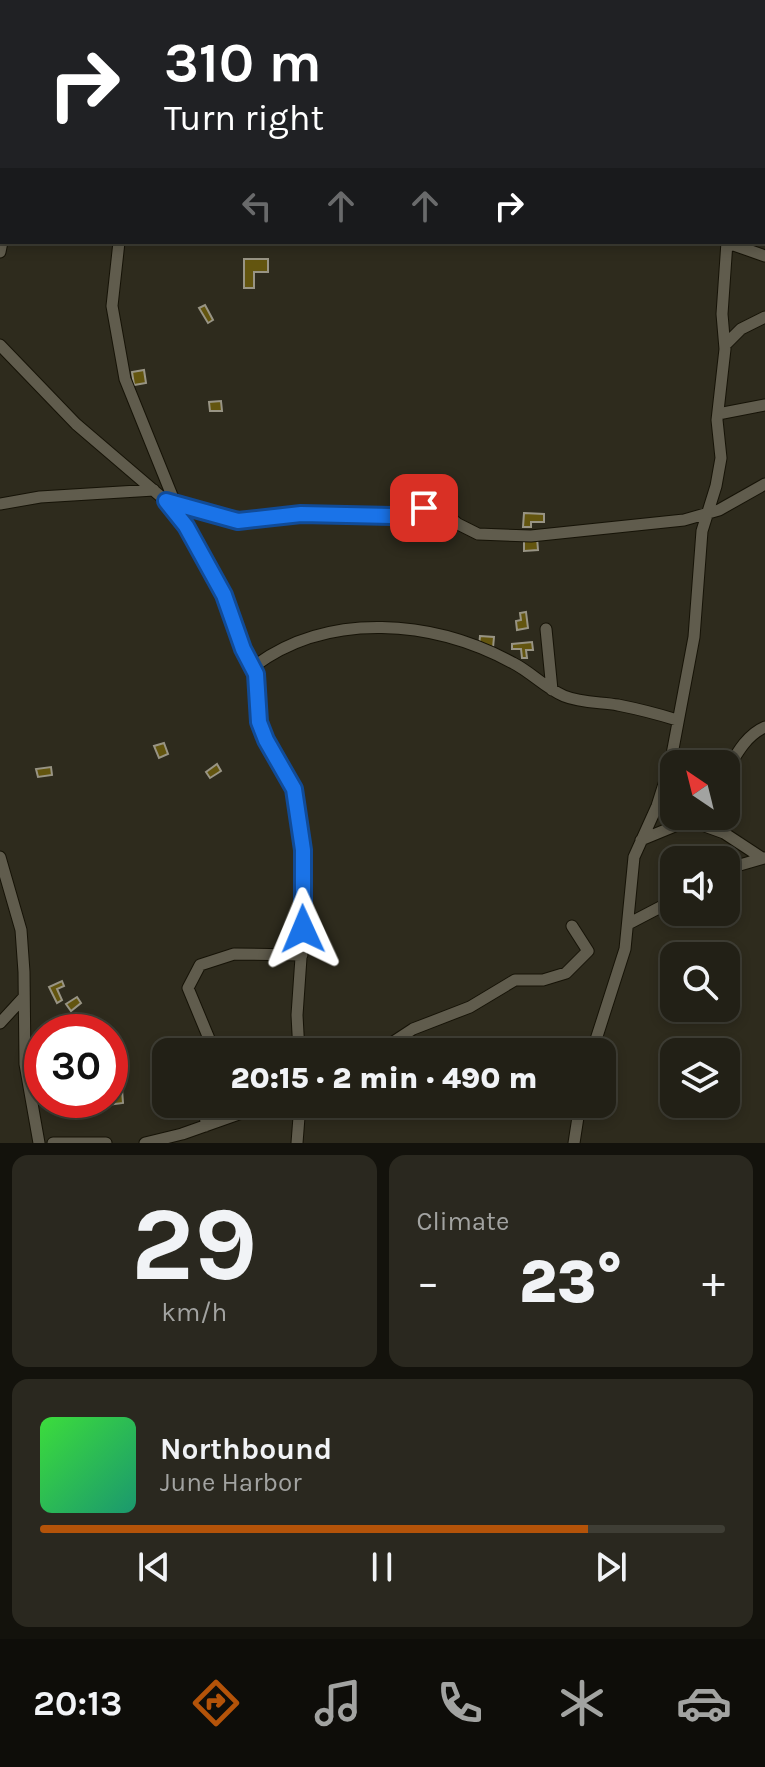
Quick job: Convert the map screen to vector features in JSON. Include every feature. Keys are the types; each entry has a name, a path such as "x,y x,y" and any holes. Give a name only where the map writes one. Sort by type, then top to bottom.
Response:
{"street":[{"path":"119,244 112,306 125,379 170,502 210,567 236,625 258,683 259,722 271,751 294,789 303,850 298,1038"},
{"path":"597,1038 622,964 634,857 657,806 670,765 694,637 700,547 721,458 718,414 725,345 722,314 728,244"},
{"path":"731,244 765,256"},
{"path":"725,345 741,329 765,317"},
{"path":"0,345 76,424 170,502 238,521 301,514 392,516 424,508 443,512 471,531 498,536 669,522 705,516 765,484"},
{"path":"718,414 765,405"},
{"path":"0,504 55,496 154,490"},
{"path":"253,667 272,654 317,637 370,626 404,628 466,642 512,662 552,690 575,699 630,707 677,720"},
{"path":"546,629 552,690"},
{"path":"738,750 765,727"},
{"path":"641,840 665,830"},
{"path":"717,830 764,858"},
{"path":"0,857 21,930 25,1064 39,1143"},
{"path":"740,865 764,858"},
{"path":"628,924 660,907"},
{"path":"399,1038 413,1029 470,1007 515,980 543,980 566,973 588,951 572,926"},
{"path":"209,1038 188,988 200,965 234,954 302,955"},
{"path":"0,1023 24,997"},
{"path":"206,1118 206,1126"},
{"path":"145,1143 228,1118"},
{"path":"297,1143 299,1118"},
{"path":"574,1143 578,1118"},
{"path":"53,1143 106,1143"}],"building":[{"path":"244,259 268,259 268,272 254,272 254,288 244,288"},
{"path":"205,305 213,320 208,323 199,308"},
{"path":"144,370 146,383 134,385 132,372"},
{"path":"221,401 222,411 210,411 209,402"},
{"path":"524,513 544,514 544,522 531,522 531,527 523,527"},
{"path":"537,537 538,550 524,551 524,538"},
{"path":"526,612 528,628 517,630 516,621 521,620 520,613"},
{"path":"480,636 494,637 493,648 479,647"},
{"path":"532,642 533,650 526,650 527,658 522,658 521,649 512,649 512,644"},
{"path":"164,743 168,754 159,758 154,746"},
{"path":"217,764 221,771 210,778 206,772"},
{"path":"51,767 52,775 38,777 36,769"},
{"path":"62,981 64,986 57,989 62,1000 57,1003 49,987"},
{"path":"77,997 81,1003 71,1011 66,1004"}],"route":[{"path":"303,929 303,850 294,789 271,751 259,722 256,674 243,649 224,595 186,526 166,501 238,521 301,514 392,516 424,508"}]}
